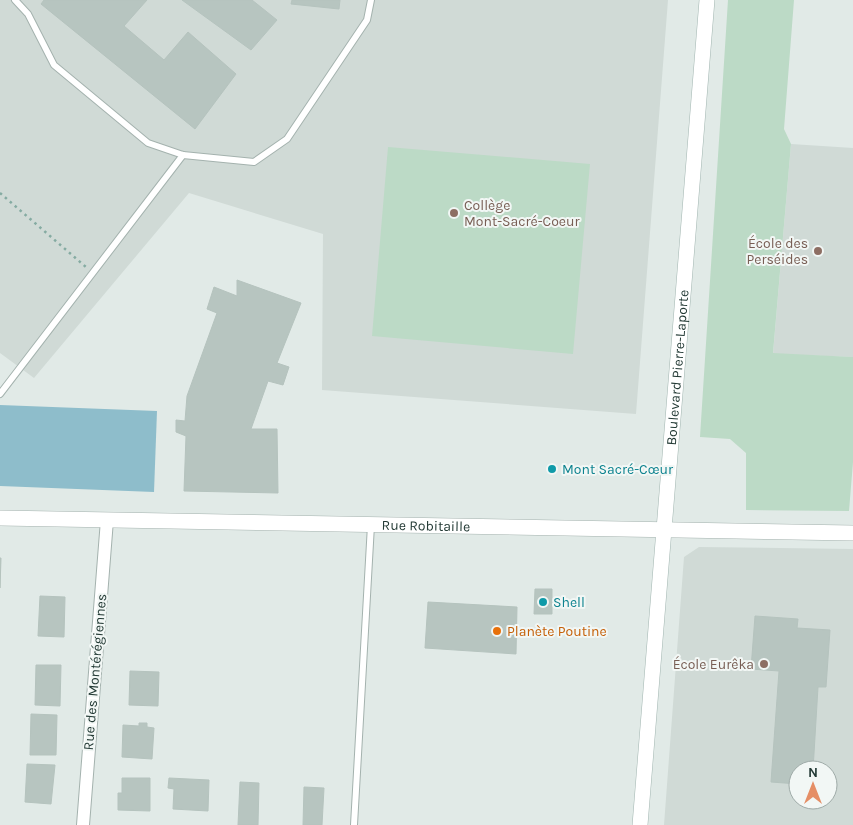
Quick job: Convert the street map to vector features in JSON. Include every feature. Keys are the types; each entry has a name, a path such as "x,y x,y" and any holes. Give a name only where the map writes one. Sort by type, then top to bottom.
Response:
{"street":[{"name":"Boulevard Pierre-Laporte","path":"640,825 707,0"},
{"name":"Rue Robitaille","path":"0,518 853,533"},
{"name":"Rue des Montérégiennes","path":"83,825 107,520"}],"lane":[{"path":"15,0 28,14 54,65 148,143 183,155 254,162 287,139 367,20 371,0"},
{"path":"0,394 183,155"},
{"path":"354,825 370,525"}],"path":[{"path":"0,193 93,272"}],"shaded area":[{"name":"Collège Mont-Sacré-Coeur","path":"0,0 668,0 636,414 322,390 323,234 189,193 34,378 0,353"},
{"name":"École des Perséides","path":"791,144 853,148 853,357 773,354"},
{"name":"École Eurêka","path":"699,547 853,549 853,825 664,825 684,557"}],"green space":[{"path":"728,0 794,0 784,129 791,144 773,353 853,357 853,462 849,511 746,510 746,453 730,439 700,437"},
{"path":"388,147 590,164 573,354 372,336"}],"water":[{"path":"0,405 157,411 154,492 0,486"}],"building":[{"path":"44,0 147,0 124,26 164,60 188,32 236,74 195,129 41,4"},
{"path":"182,0 252,0 277,20 251,50"},
{"path":"292,0 340,0 339,9 291,4"},
{"path":"237,280 301,303 277,363 289,367 283,385 268,381 251,429 277,429 278,493 184,491 186,436 176,432 176,420 185,421 187,396 217,313 207,309 214,287 237,296"},
{"name":"Shell","path":"535,589 552,589 552,614 534,614"},
{"path":"40,596 65,597 64,637 38,636"},
{"path":"428,602 517,607 516,654 425,648"},
{"path":"755,616 798,619 797,628 830,630 826,687 818,687 814,760 788,760 788,783 771,782 779,671 751,669"},
{"path":"36,665 61,665 60,706 35,705"},
{"path":"130,671 159,672 158,706 129,705"},
{"path":"31,714 57,715 56,755 30,755"},
{"path":"139,723 147,723 147,727 154,728 152,759 122,757 123,725 139,726"},
{"path":"27,764 55,765 51,804 25,802"},
{"path":"122,778 150,778 150,811 118,810 118,793 122,793"},
{"path":"169,778 209,780 208,811 173,809 174,789 168,788"},
{"path":"240,782 259,783 258,825 238,825"},
{"path":"304,787 324,788 322,825 303,825"}],"place":[{"name":"Collège Mont-Sacré-Coeur","path":"454,213"},
{"name":"École des Perséides","path":"818,251"},
{"name":"Mont Sacré-Cœur","path":"552,469"},
{"name":"Shell","path":"543,602"},
{"name":"Planète Poutine","path":"497,631"},
{"name":"École Eurêka","path":"764,664"}]}
